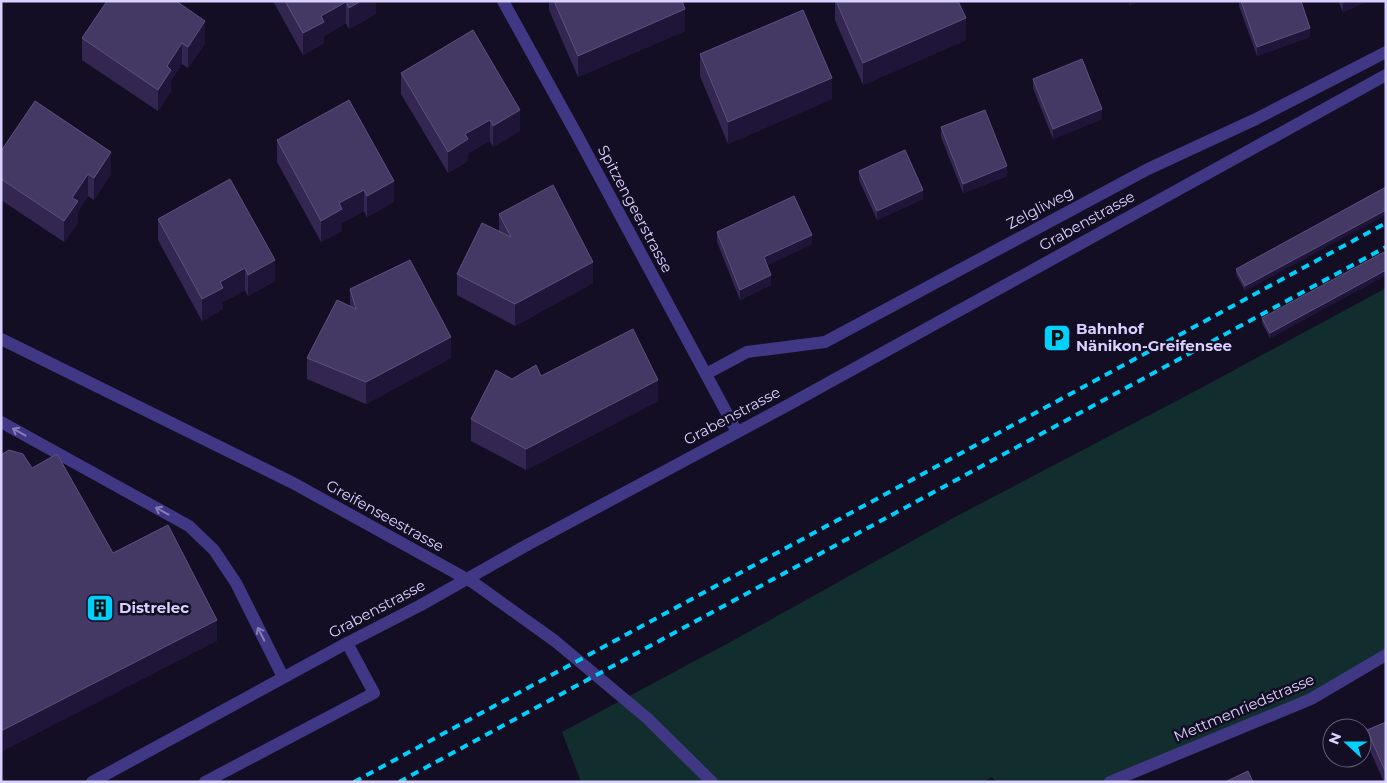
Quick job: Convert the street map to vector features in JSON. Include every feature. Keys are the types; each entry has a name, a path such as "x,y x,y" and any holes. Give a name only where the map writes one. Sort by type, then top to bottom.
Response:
{"street":[{"name":"Spitzengeerstrasse","path":"503,1 737,432"},
{"name":"Zelgliweg","path":"706,374 746,352 825,342 1148,169 1256,119 1386,52"},
{"name":"Grabenstrasse","path":"92,782 347,643 421,605 527,545 737,432 1386,75"},
{"name":"Greifenseestrasse","path":"1,339 293,483 474,583 562,647 647,718 712,782"},
{"path":"1,422 189,526 214,550 236,583 283,678"},
{"path":"205,782 374,693 347,643"},
{"name":"Mettmenriedstrasse","path":"1110,782 1311,699 1386,655"}],"green space":[{"path":"1386,288 1386,655 1322,692 1110,782 996,782 992,777 982,782 581,782 562,732 734,640 955,517 1201,388"}],"building":[{"path":"107,1 176,1 205,21 188,47 182,43 167,66 171,70 158,90 82,38"},
{"path":"285,1 361,1 349,8 346,2 321,16 324,22 303,33"},
{"path":"554,1 682,1 685,9 578,56"},
{"path":"836,1 958,1 966,18 863,63"},
{"path":"1241,1 1301,1 1310,28 1257,47"},
{"path":"803,10 832,78 728,122 700,54"},
{"path":"473,30 520,110 493,126 490,120 465,134 468,139 448,152 401,73"},
{"path":"1082,59 1102,109 1053,129 1033,79"},
{"path":"349,100 394,181 367,196 364,190 339,203 342,209 321,221 277,140"},
{"path":"35,101 111,152 94,178 88,174 72,198 78,201 64,221 1,179 1,151"},
{"path":"985,110 1007,166 963,184 941,127"},
{"path":"905,150 923,190 877,211 859,171"},
{"path":"230,179 275,260 248,275 245,268 220,282 223,288 202,299 158,219"},
{"path":"553,185 593,262 515,304 457,274 482,223 511,237 499,214"},
{"path":"1386,187 1386,210 1245,286 1236,269"},
{"path":"794,196 812,235 764,257 771,275 740,290 717,232"},
{"path":"1386,251 1386,270 1270,333 1262,318"},
{"path":"410,260 451,337 366,382 307,358 337,300 356,309 350,289"},
{"path":"633,329 658,380 526,449 471,419 496,370 512,379 536,365 541,376"},
{"name":"Distrelec","path":"9,450 23,454 32,468 57,454 113,553 168,525 217,620 1,731 1,455"},
{"path":"1386,722 1386,773 1372,741 1372,728"},
{"path":"1248,771 1253,782 1225,782"}],"railway":[{"path":"354,782 1386,223"},
{"path":"399,782 1386,247"}],"place":[{"name":"Bahnhof Nänikon-Greifensee","path":"1057,338"},
{"name":"Distrelec","path":"100,608"}]}
